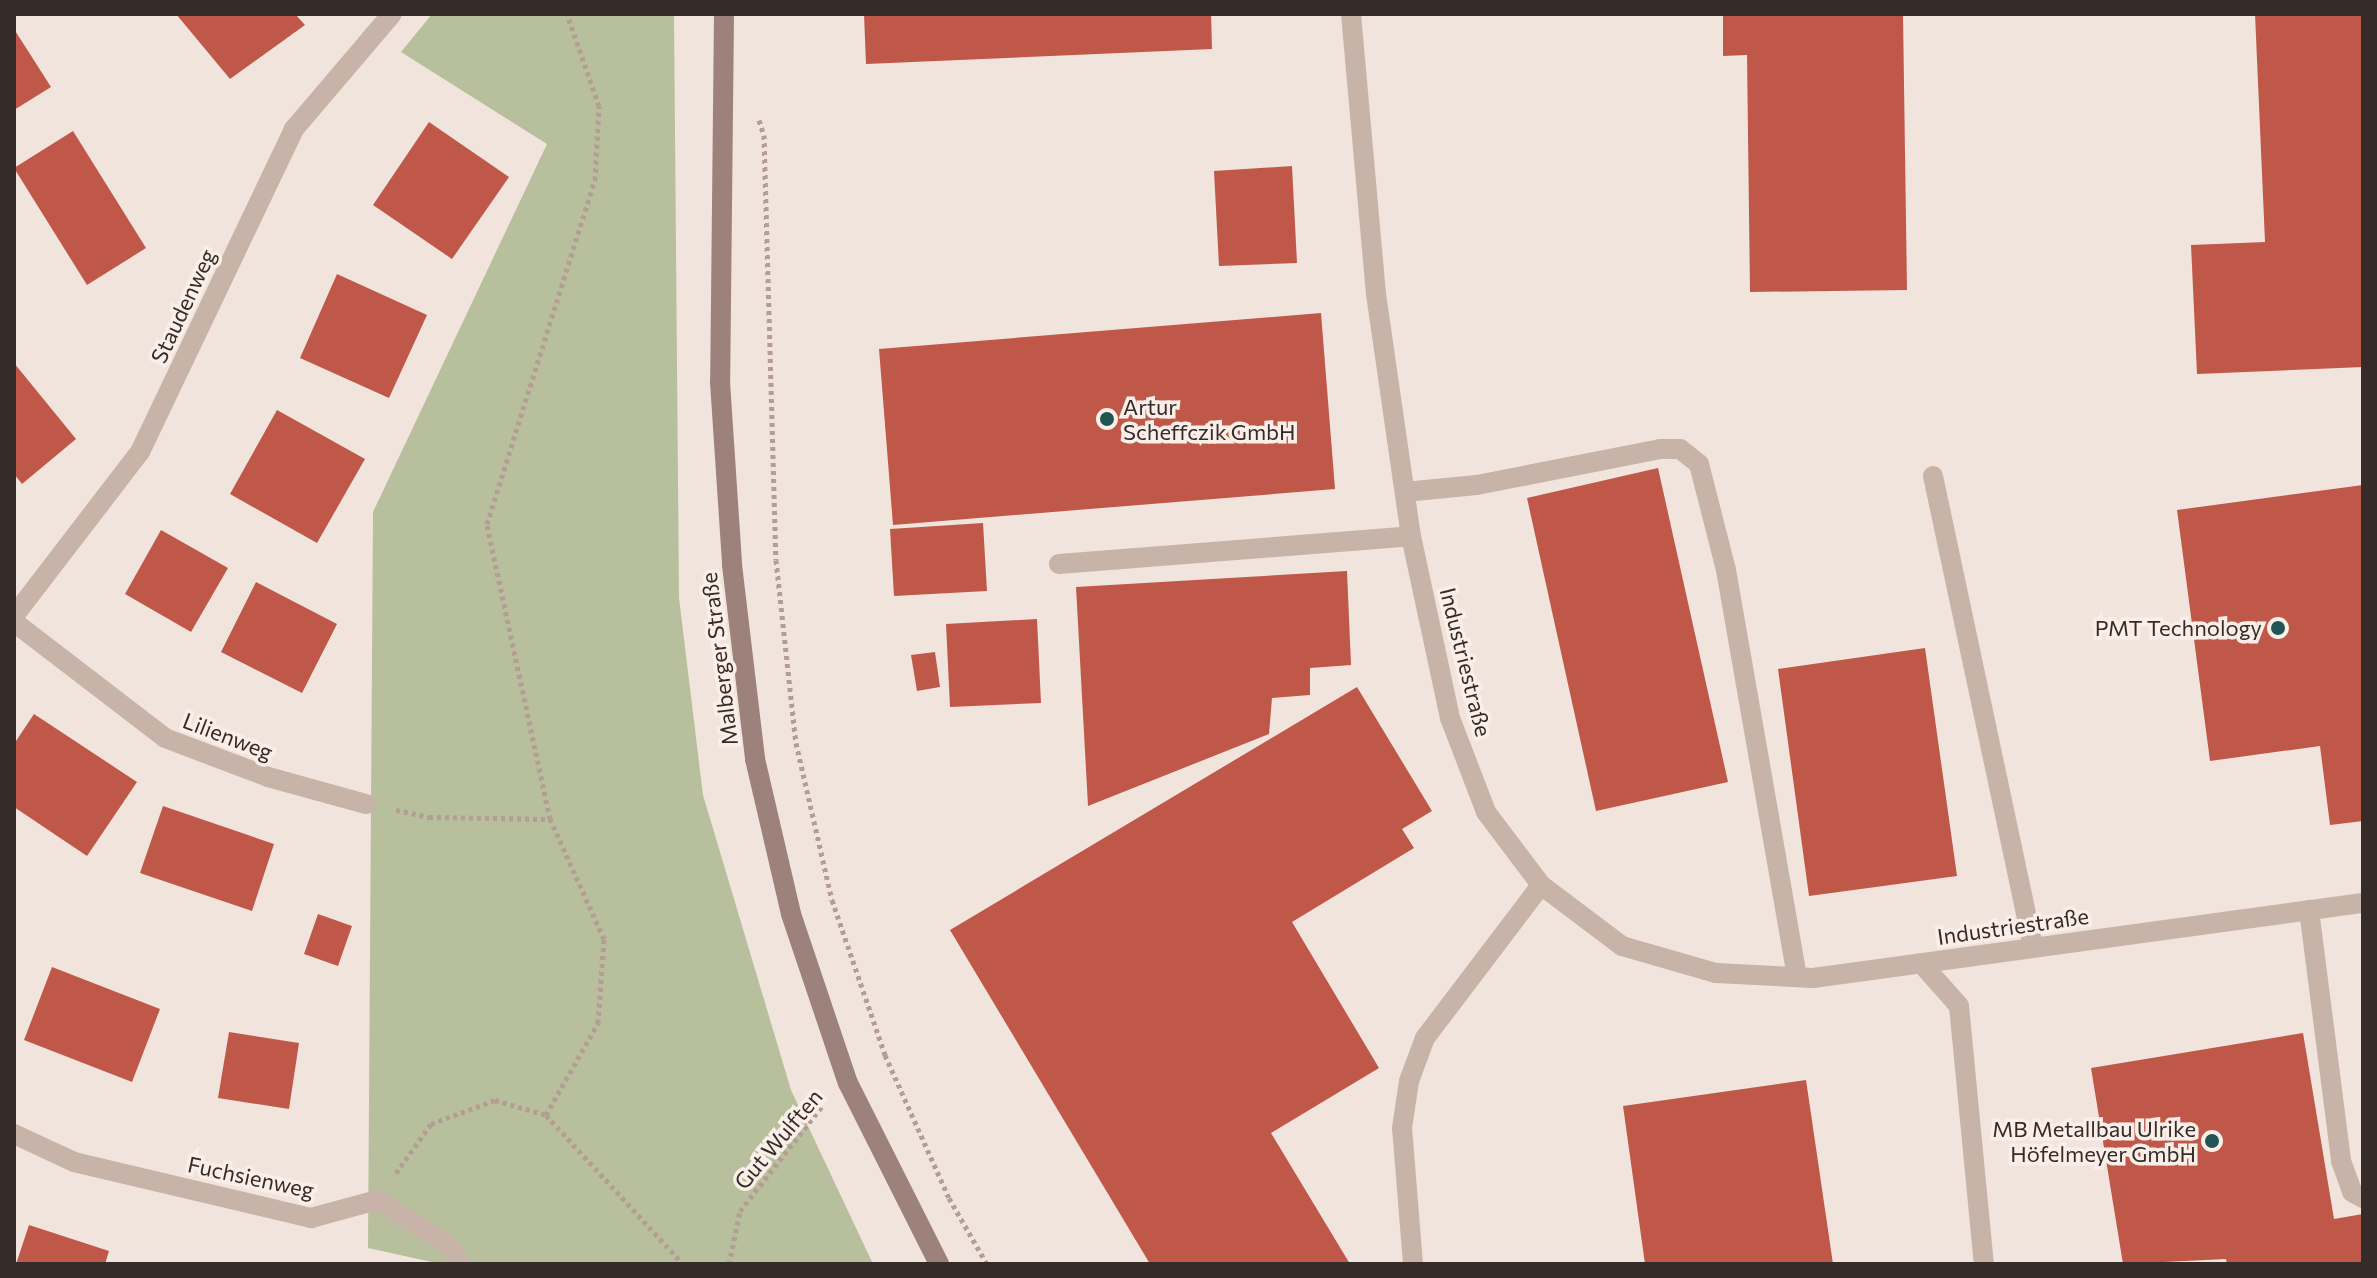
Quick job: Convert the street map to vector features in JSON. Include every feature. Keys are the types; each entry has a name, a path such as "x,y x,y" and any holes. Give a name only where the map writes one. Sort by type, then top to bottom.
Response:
{"street":[{"name":"Staudenweg","path":"14,619 140,452 294,129 392,14"},
{"name":"Malberger Straße","path":"724,14 720,382 732,565 755,759 791,914 848,1083 939,1264"},
{"name":"Industriestraße","path":"1351,14 1376,294 1411,536 1450,718 1486,812 1541,885 1622,946 1716,973 1797,977 2363,903"},
{"path":"1405,492 1477,485 1660,449 1680,449 1699,464 1726,570 1797,977"},
{"path":"1933,476 2033,948"},
{"path":"1059,564 1411,536"},
{"name":"Lilienweg","path":"14,619 165,738 268,777 366,804"},
{"path":"1413,1264 1402,1128 1409,1081 1425,1038 1541,885"},
{"path":"2309,910 2338,1146 2352,1192 2363,1198"},
{"path":"1921,963 1959,1006 1984,1264"},
{"name":"Fuchsienweg","path":"14,1134 74,1162 311,1218 377,1200"},
{"path":"377,1200 449,1245 460,1264"}],"path":[{"path":"546,1115 598,1023 604,939 550,819 487,524 595,180 599,106 567,14"},
{"path":"755,105 764,135 776,560 796,743 832,900 885,1055 949,1198 987,1264"},
{"path":"366,804 429,817 550,819"},
{"name":"Gut Wulften","path":"729,1264 740,1211 821,1108 885,1055"},
{"path":"377,1200 431,1124 495,1100 546,1115 683,1264"}],"green space":[{"path":"432,14 674,14 679,598 703,795 791,1090 873,1264 441,1264 368,1248 373,512 547,144 401,52"}],"building":[{"path":"176,14 295,14 305,25 230,79"},
{"path":"864,14 1211,14 1212,49 866,64"},
{"path":"1723,14 1903,14 1907,290 1750,292 1747,55 1723,56"},
{"path":"2255,14 2363,14 2363,367 2197,374 2191,245 2265,242"},
{"path":"14,29 51,87 14,110"},
{"path":"429,122 509,177 452,259 373,205"},
{"path":"73,131 146,248 87,285 14,168"},
{"path":"1292,166 1297,263 1219,266 1214,171"},
{"path":"337,274 427,315 389,398 300,358"},
{"name":"Artur Scheffczik GmbH","path":"1321,313 1335,489 893,525 879,349"},
{"path":"14,363 76,439 22,484 14,474"},
{"path":"277,410 365,459 317,543 230,494"},
{"path":"1658,468 1728,782 1596,811 1527,498"},
{"name":"PMT Technology","path":"2363,485 2363,821 2330,825 2320,746 2210,761 2177,510"},
{"path":"983,523 987,591 894,596 890,529"},
{"path":"161,530 228,568 191,632 125,594"},
{"path":"1347,571 1351,665 1310,668 1310,695 1272,698 1269,734 1088,806 1076,587"},
{"path":"256,582 337,624 302,693 221,652"},
{"path":"1037,619 1041,703 950,707 946,624"},
{"path":"1925,648 1957,876 1809,896 1778,669"},
{"path":"935,652 940,687 917,691 911,655"},
{"path":"1357,687 1432,811 1402,829 1414,848 1292,922 1379,1068 1271,1133 1350,1264 1150,1264 950,930"},
{"path":"34,714 137,782 87,856 14,807 14,744"},
{"path":"163,806 274,844 252,911 140,873"},
{"path":"318,914 352,926 338,966 304,954"},
{"path":"52,967 160,1009 132,1082 24,1040"},
{"path":"229,1032 299,1043 289,1109 218,1098"},
{"name":"MB Metallbau Ulrike Höfelmeyer GmbH","path":"2303,1033 2334,1219 2363,1214 2363,1264 2227,1264 2226,1259 2123,1264 2091,1068"},
{"path":"1806,1080 1833,1264 1645,1264 1623,1106"},
{"path":"29,1225 109,1251 105,1264 16,1264"}],"place":[{"name":"Artur Scheffczik GmbH","path":"1107,419"},
{"name":"PMT Technology","path":"2278,628"},
{"name":"MB Metallbau Ulrike Höfelmeyer GmbH","path":"2212,1141"}]}
